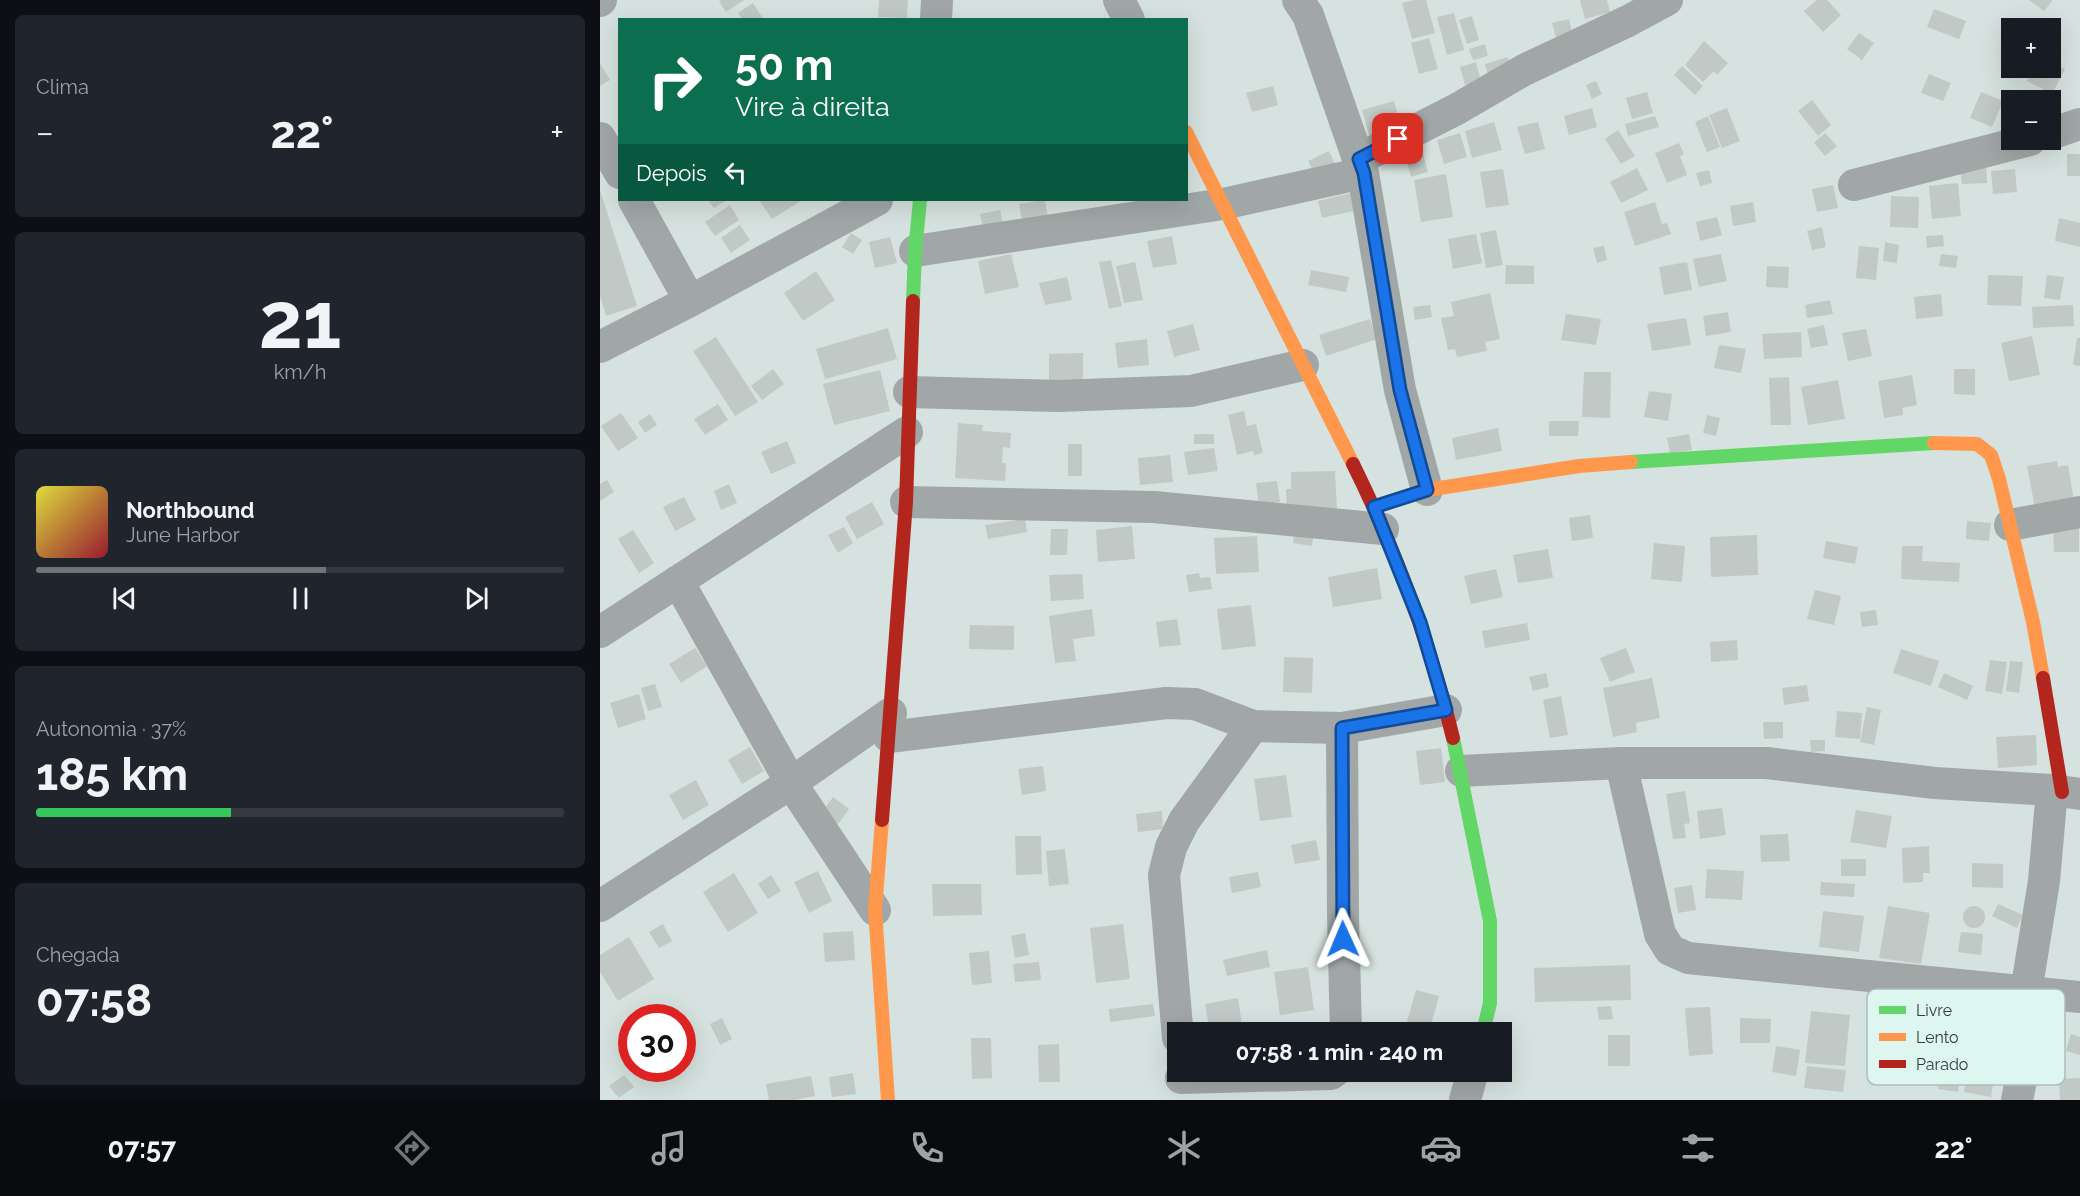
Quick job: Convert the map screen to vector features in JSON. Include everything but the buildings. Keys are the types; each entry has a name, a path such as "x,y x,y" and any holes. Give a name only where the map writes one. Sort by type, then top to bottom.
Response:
{"street":[{"path":"936,18 938,0"},
{"path":"1119,0 1128,18"},
{"path":"1298,0 1308,15 1361,166 1400,390 1427,490"},
{"path":"915,250 1223,204 1361,166 1524,70 1628,21 1666,0"},
{"path":"2061,130 2080,124"},
{"path":"1188,136 1379,518 1420,622 1461,771 1490,921 1490,1003 1485,1022"},
{"path":"600,138 618,170"},
{"path":"1854,185 2001,147"},
{"path":"635,201 690,301"},
{"path":"600,347 875,201"},
{"path":"888,1100 875,910 906,502 915,250 920,201"},
{"path":"909,392 1058,396 1191,391 1303,365"},
{"path":"600,632 908,432"},
{"path":"906,502 1154,507 1379,518 1427,490 1579,466 1947,442 1977,444 1991,455 1999,479 2033,622 2065,792 2044,881 2033,989"},
{"path":"2010,525 2080,512"},
{"path":"678,582 791,783 875,910"},
{"path":"600,906 791,783 890,725 1166,703 1195,704 1252,726 1342,728 1446,710"},
{"path":"1177,1022 1164,875 1168,856 1184,821 1252,726"},
{"path":"1342,728 1346,1022"},
{"path":"1461,771 1621,763 1767,763 1935,783 2065,792"},
{"path":"1621,763 1660,934 1670,950 1688,958 1994,989"},
{"path":"2065,996 2080,997"},
{"path":"1182,1083 1199,1082"},
{"path":"1465,1100 1470,1082"},
{"path":"2017,1100 2019,1085"}],"traffic: fast":[{"path":"913,301 920,201"},
{"path":"1631,462 1934,443"},
{"path":"1453,738 1490,921 1490,1003 1485,1022"}],"traffic: slow":[{"path":"1188,136 1353,464"},
{"path":"1934,443 1977,444 1991,455 1999,479 2033,622 2043,678"},
{"path":"1374,507 1427,490 1579,466 1631,462"},
{"path":"882,820 875,910 888,1100"}],"traffic: jam":[{"path":"882,820 906,502 913,301"},
{"path":"1353,464 1384,530 1423,632 1453,738"},
{"path":"2043,678 2062,792"}],"route":[{"path":"1343,939 1342,728 1446,710 1420,622 1374,507 1427,490 1400,390 1364,173 1359,159 1398,139"}]}
